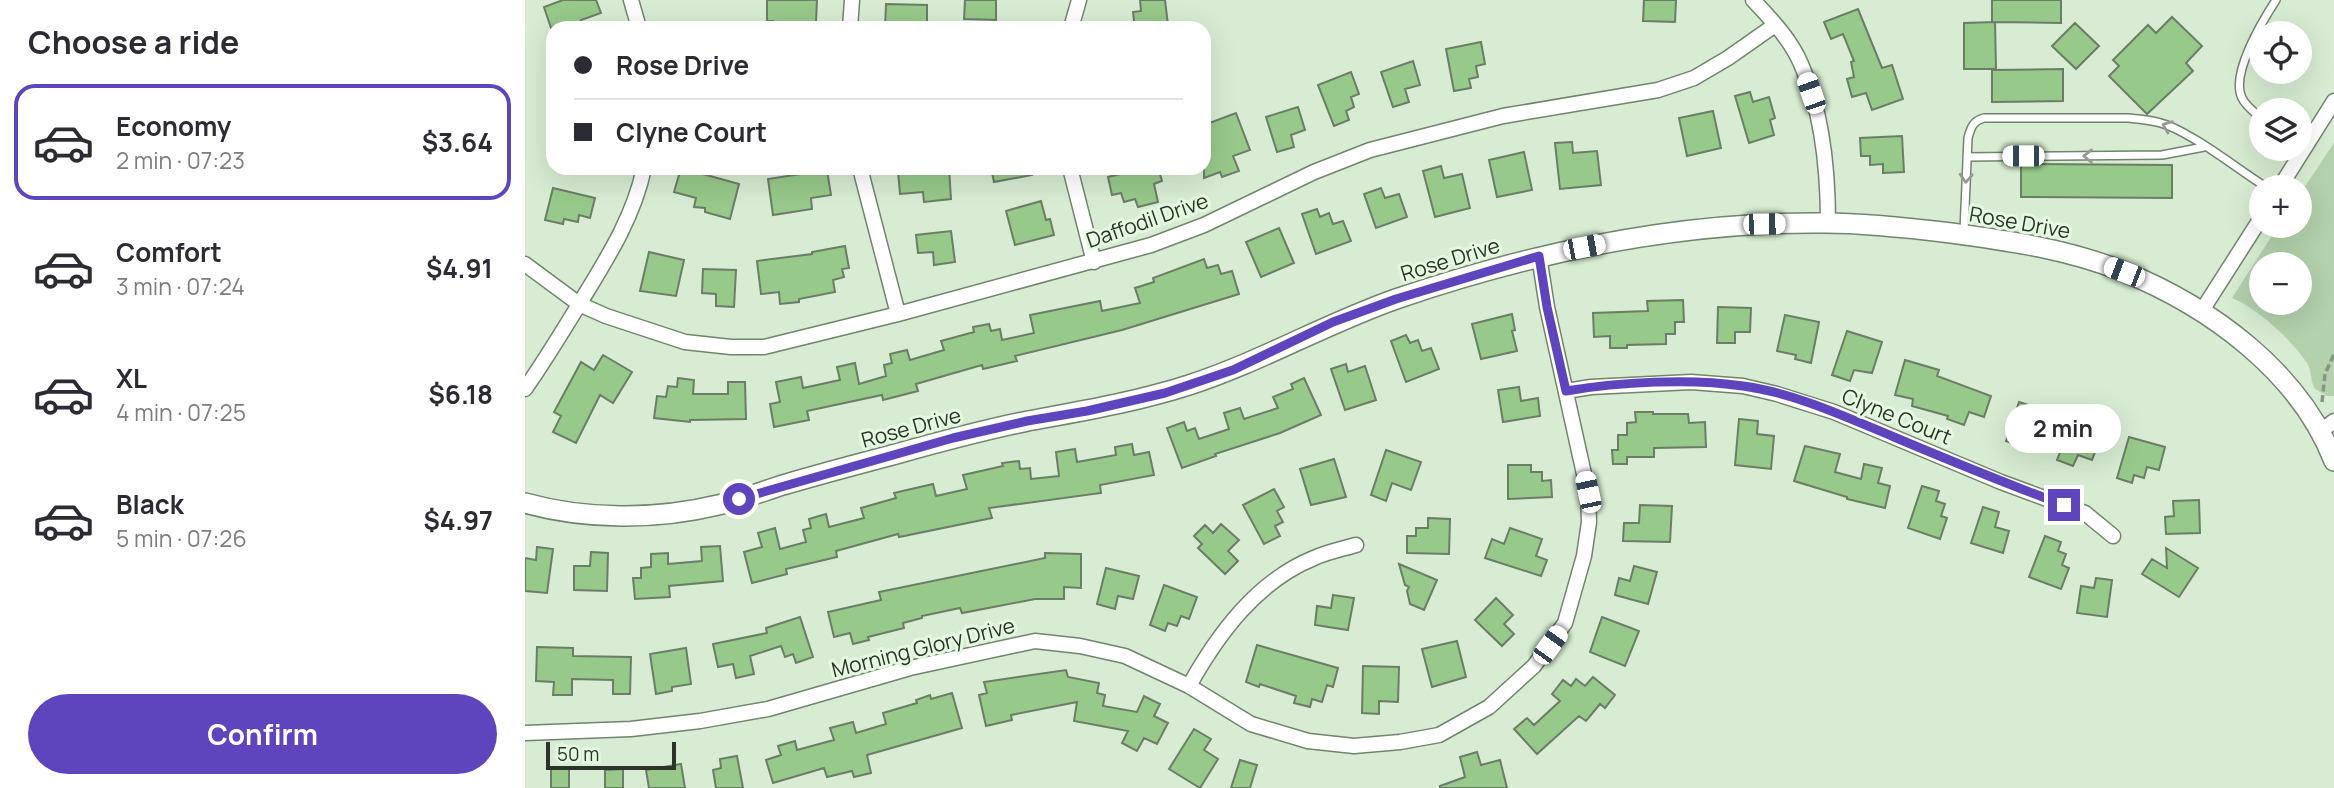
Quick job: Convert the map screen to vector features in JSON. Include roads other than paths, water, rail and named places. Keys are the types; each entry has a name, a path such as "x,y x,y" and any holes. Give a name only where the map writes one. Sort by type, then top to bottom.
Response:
{"main road":[{"name":"Rose Drive","path":"525,503 566,512 626,516 678,513 719,505 953,438 1153,396 1233,370 1333,322 1396,299 1539,256 1628,239 1764,224 1828,223 1963,235 2046,248 2100,262 2140,278 2201,312 2267,362 2296,397 2327,426 2334,461"}],"street":[{"path":"631,0 637,21"},
{"path":"850,21 852,0"},
{"path":"1073,21 1079,0"},
{"path":"1753,0 1775,24 1801,62 1821,128 1828,223"},
{"name":"Daffodil Drive","path":"525,264 579,304 606,316 685,342 764,347 898,314 1151,245 1204,225 1314,172 1370,150 1503,116 1657,90 1694,78 1728,58 1775,24"},
{"path":"2312,133 2334,101"},
{"path":"525,389 605,263 633,208 642,175"},
{"path":"862,175 898,314"},
{"path":"1072,175 1094,262"},
{"path":"2201,312 2249,237"},
{"name":"Morning Glory Drive","path":"525,733 631,729 768,709 910,668 1035,641 1080,646 1125,656 1189,686 1251,724 1308,741 1354,746 1439,735 1489,707 1534,666 1565,623 1584,556 1589,512 1588,492 1547,307 1539,256"},
{"name":"Clyne Court","path":"1566,391 1591,387 1691,382 1743,386 1777,394 1834,412 2001,482 2085,513 2113,536"},
{"path":"1189,686 1207,654 1252,598 1282,575 1315,558 1356,545"}],"lane":[{"path":"2249,106 2241,98 2241,70 2265,16 2276,0"},
{"path":"1963,235 1970,128 1976,120 1985,118 2151,120 2167,125 2249,176"},
{"path":"1967,156 2162,155 2204,147"}]}
